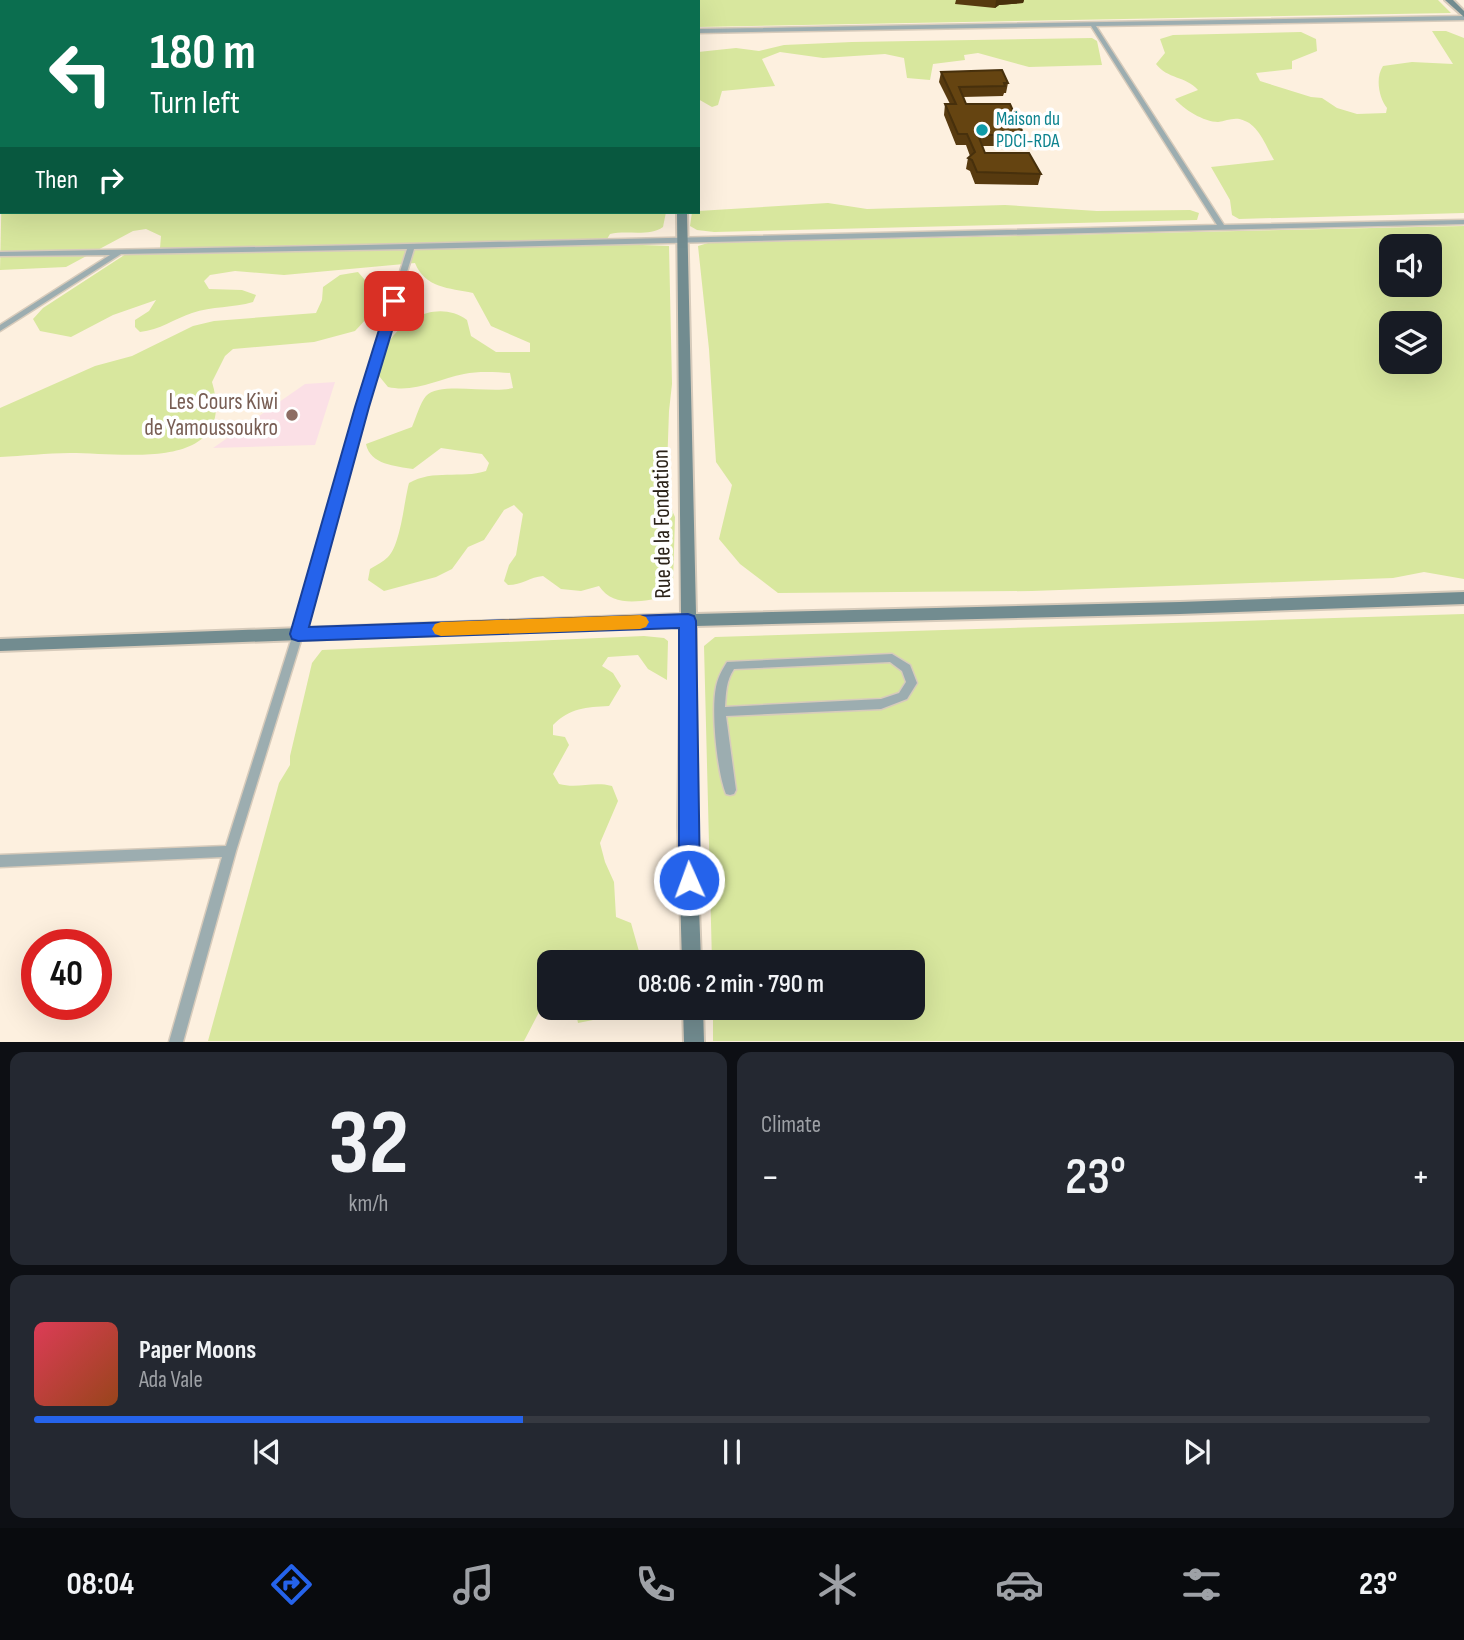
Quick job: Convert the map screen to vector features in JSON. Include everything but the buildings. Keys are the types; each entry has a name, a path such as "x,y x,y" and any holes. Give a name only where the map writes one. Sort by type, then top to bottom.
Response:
{"street":[{"path":"1449,0 1464,16"},
{"path":"700,31 1464,16"},
{"path":"1093,25 1221,226"},
{"name":"Rue de la Fondation","path":"682,214 688,621 687,826 692,950"},
{"path":"0,254 411,248 682,239 1464,222"},
{"path":"176,1041 230,851 298,634 362,407 411,248"},
{"path":"0,329 119,253"},
{"path":"0,645 1464,598"},
{"path":"720,712 881,704 903,696 912,683 906,668 892,659 731,665 724,671 721,681 720,712 730,790"},
{"path":"0,861 230,851"},
{"path":"694,1020 695,1041"}],"shaded area":[{"name":"Les Cours Kiwi de Yamoussoukro","path":"335,382 315,445 213,448 305,384"}],"green space":[{"path":"700,0 1438,0 1451,13 700,27"},
{"path":"1432,31 1446,31 1464,38 1464,213 1239,219 1232,215 1230,200 1211,167 1274,160 1258,132 1245,121 1212,121 1183,107 1175,99 1198,90 1188,82 1160,69 1156,64 1165,53 1160,39 1173,35 1301,32 1316,39 1317,51 1292,61 1292,69 1256,73 1260,81 1322,98 1337,108 1357,114 1386,113 1387,108 1379,88 1379,76 1383,66 1412,62 1453,64"},
{"path":"1092,38 1097,41 1102,65 1029,67 978,53 964,55 965,60 933,64 930,80 907,78 904,58 885,54 823,58 780,52 762,59 775,86 722,91 718,105 712,107 700,100 700,52 736,48 759,51 784,45"},
{"path":"828,203 867,209 1005,205 1097,211 1190,210 1199,213 1197,220 714,232 697,230 690,226 692,214 700,214 700,211"},
{"path":"1,214 666,214 663,227 657,230 610,234 607,239 615,244 669,246 672,384 666,497 675,517 673,583 668,596 621,601 605,593 599,586 581,591 561,589 543,576 508,585 504,581 509,565 516,555 523,514 514,505 504,510 484,540 468,547 452,569 436,577 384,591 368,580 370,569 388,557 396,542 409,483 428,476 486,471 489,463 482,454 441,448 413,469 378,460 368,451 366,444 412,427 424,399 433,392 453,388 513,388 510,373 487,372 464,374 417,387 388,387 379,376 391,339 398,330 416,317 426,313 447,312 467,320 471,336 496,352 530,352 530,343 491,326 473,293 431,282 415,263 284,275 235,271 210,275 204,281 209,289 242,290 256,295 253,302 200,311 140,332 135,327 135,320 149,311 156,300 113,315 71,337 40,331 33,319 43,308 132,250 160,248 161,236 146,229 133,231 66,267 0,270"},
{"path":"1464,226 1464,579 1424,572 1393,578 1032,591 778,593 740,564 719,539 732,485 716,462 709,349 698,246 708,243"},
{"path":"358,272 365,280 369,316 355,331 314,342 233,349 225,356 212,382 216,411 209,431 193,444 171,452 146,455 61,453 0,457 0,408 95,366 132,356 193,326 214,321 316,313 322,300 323,287 340,275"},
{"path":"1464,614 1464,1041 713,1041 713,1020 925,1020 925,950 712,950 704,646 715,637"},
{"path":"644,636 664,638 668,641 667,680 648,669 638,655 608,657 602,666 613,673 621,686 609,706 579,710 566,715 553,725 553,735 565,737 569,745 553,774 559,784 612,786 618,801 600,843 614,882 616,917 631,923 639,950 537,950 537,1016 524,1041 208,1041 279,783 290,765 312,663 322,650"}],"slow traffic":[{"path":"441,629 640,622"}],"place":[{"name":"Maison du PDCI-RDA","path":"982,130"},
{"name":"Les Cours Kiwi de Yamoussoukro","path":"292,415"}],"route":[{"path":"394,301 298,634 688,621 689,880"}]}
